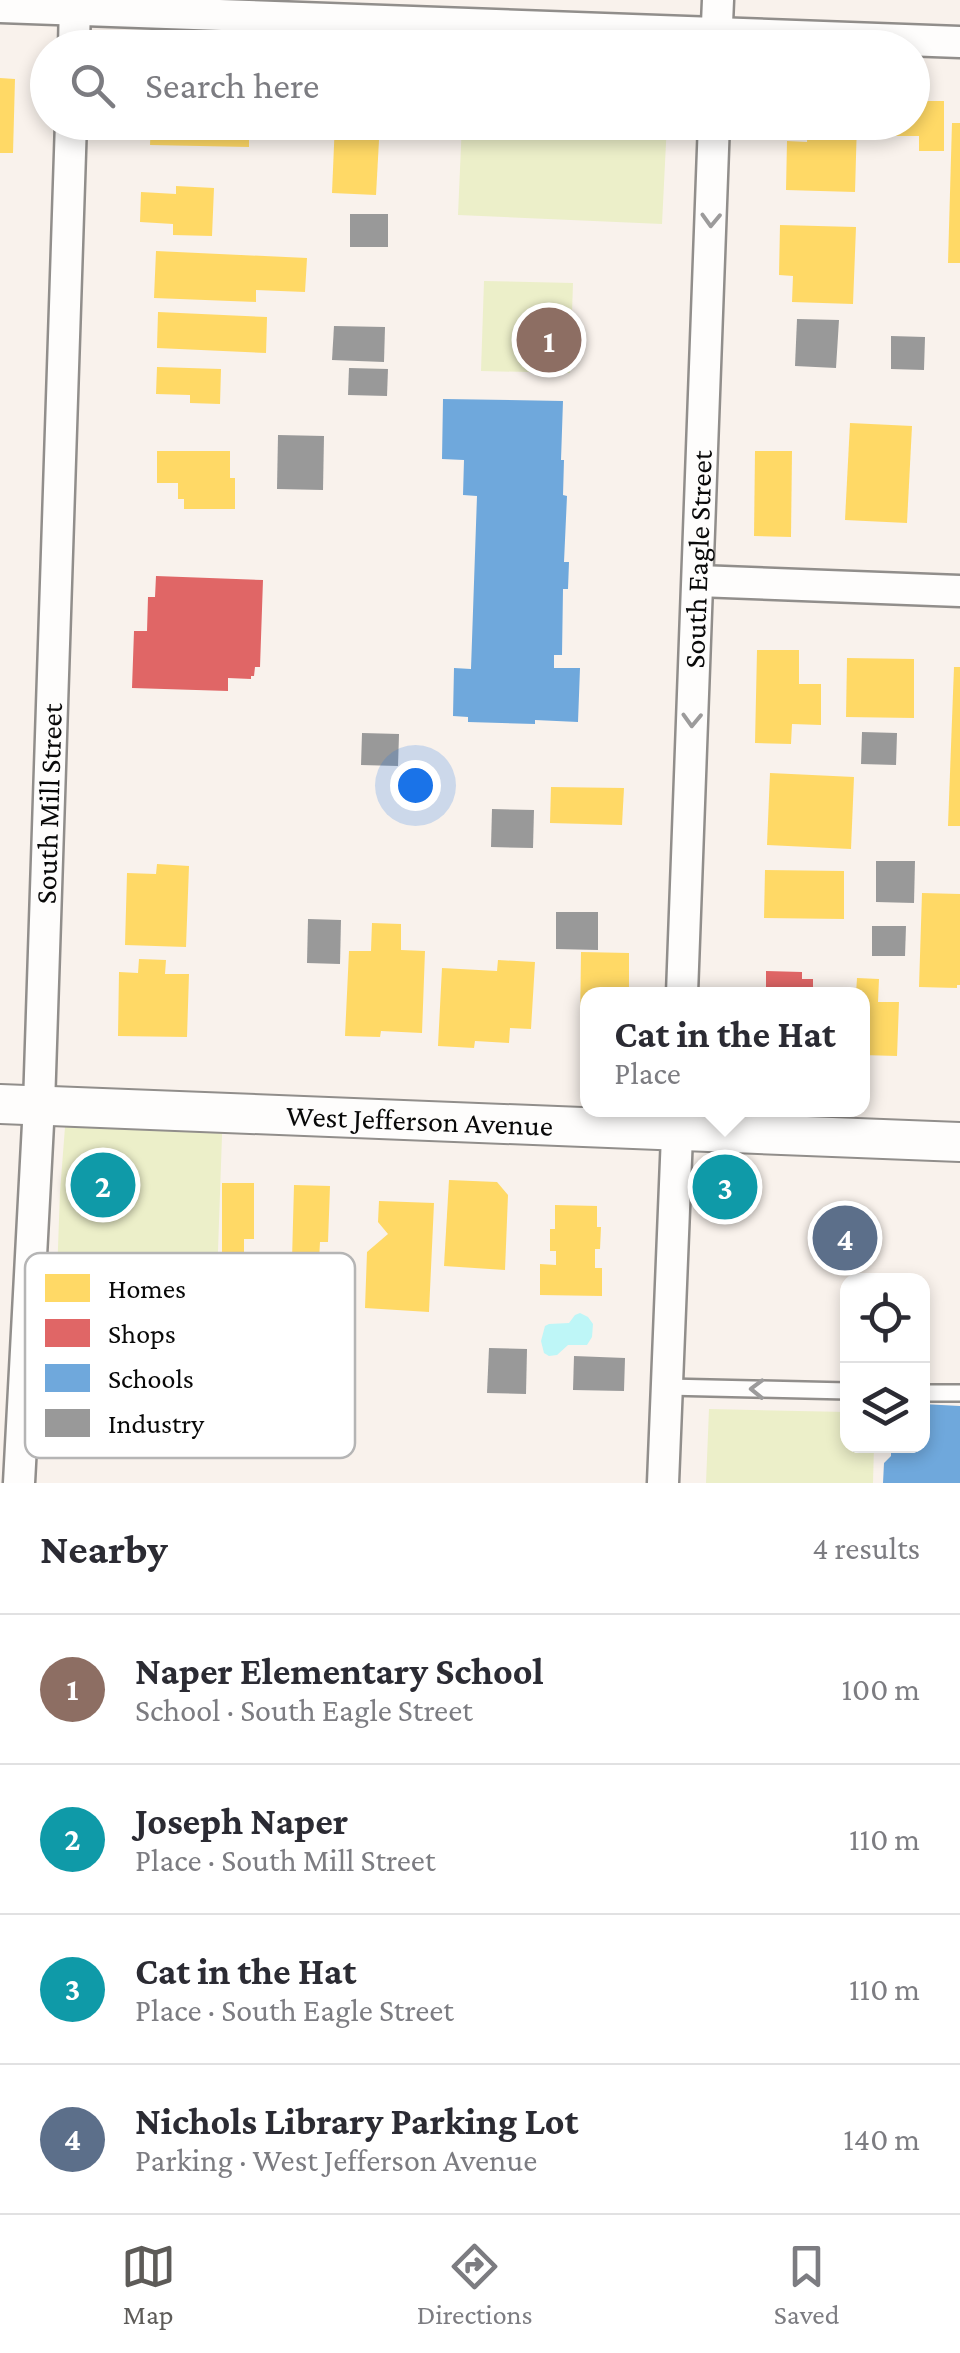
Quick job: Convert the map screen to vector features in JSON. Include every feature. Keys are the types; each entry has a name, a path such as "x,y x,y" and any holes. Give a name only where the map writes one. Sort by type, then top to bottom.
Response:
{"street":[{"path":"716,30 718,0"},
{"path":"0,8 75,5 533,30"},
{"path":"74,30 75,5"},
{"path":"930,42 960,42"},
{"name":"South Mill Street","path":"31,1253 71,140"},
{"name":"South Eagle Street","path":"682,987 713,140"},
{"path":"698,581 960,591"},
{"name":"West Jefferson Avenue","path":"0,1104 677,1120 960,1142"},
{"path":"663,1483 677,1120"},
{"name":"South Mill Street","path":"18,1483 25,1357"}],"lane":[{"path":"667,1387 840,1391"},
{"path":"930,1392 960,1393"}],"green space":[{"path":"461,140 666,140 662,224 458,215"},
{"path":"484,281 573,283 570,373 481,371"},
{"path":"67,1101 223,1107 218,1253 58,1253"},
{"path":"709,1409 840,1412 840,1453 874,1453 873,1483 706,1483"}],"water":[{"path":"580,1313 593,1324 587,1345 568,1345 557,1355 544,1353 541,1341 545,1326 569,1323"}],"building: Homes":[{"path":"0,78 15,79 13,153 0,153"},
{"path":"930,101 944,101 944,151 919,151 919,140 930,140"},
{"path":"952,123 960,123 960,263 948,263"},
{"path":"150,140 249,140 249,147 150,145"},
{"path":"334,140 379,140 376,195 332,193"},
{"path":"856,140 855,192 786,190 787,141"},
{"path":"176,186 214,188 212,236 173,235 173,224 140,222 141,192 176,194"},
{"path":"780,225 856,227 853,304 792,302 793,276 779,275"},
{"path":"156,251 307,258 305,292 256,290 256,302 154,298"},
{"path":"158,312 267,317 266,353 157,348"},
{"path":"157,367 221,369 220,404 190,403 190,395 156,394"},
{"path":"850,423 912,426 907,523 845,520"},
{"path":"157,451 230,451 235,509 184,509 184,499 178,499 178,483 157,483"},
{"path":"755,451 792,451 791,537 754,536"},
{"path":"757,650 799,650 799,684 821,684 821,725 792,724 791,744 755,743"},
{"path":"847,658 914,659 914,718 846,717"},
{"path":"954,667 960,667 960,826 948,826"},
{"path":"770,773 854,777 851,849 767,845"},
{"path":"551,787 624,788 622,825 550,823"},
{"path":"157,864 189,866 186,947 125,945 127,873 156,874"},
{"path":"765,870 844,871 844,919 764,918"},
{"path":"922,893 960,894 957,988 919,987"},
{"path":"372,923 401,924 401,950 425,951 422,1033 381,1031 380,1037 345,1036 349,951 371,951"},
{"path":"581,952 629,953 629,987 581,987"},
{"path":"139,959 166,960 165,974 189,974 187,1037 118,1036 119,972 138,973"},
{"path":"498,960 535,962 531,1029 510,1028 509,1043 475,1041 474,1048 438,1046 442,968 497,971"},
{"path":"857,978 879,979 878,1002 899,1002 897,1056 870,1055 870,987 856,987"},
{"path":"449,1180 497,1182 508,1195 505,1270 444,1266"},
{"path":"222,1183 254,1183 254,1239 244,1239 244,1253 222,1253"},
{"path":"294,1185 330,1186 328,1242 320,1242 319,1253 292,1253"},
{"path":"379,1201 434,1203 429,1312 365,1308 367,1252 388,1234 378,1222"},
{"path":"555,1205 597,1206 597,1227 601,1227 595,1268 602,1268 602,1296 540,1295 540,1264 556,1265 556,1251 550,1251"}],"building: Shops":[{"path":"156,576 263,580 260,667 255,667 251,679 228,678 228,691 132,688 134,631 147,631 148,597 155,597"},
{"path":"766,971 802,972 802,979 813,979 813,987 766,987"}],"building: Schools":[{"path":"443,399 563,401 561,460 563,495 567,496 564,562 569,562 568,589 563,589 562,655 554,655 554,668 580,668 578,722 468,722 468,717 453,716 454,668 471,669 477,496 463,495 464,460 442,459"},
{"path":"930,1404 960,1406 960,1483 883,1483 884,1463 891,1456 930,1453"}],"building: Industry":[{"path":"350,214 388,214 388,247 350,247"},
{"path":"797,319 839,320 836,368 795,366"},
{"path":"334,326 385,327 384,362 332,360"},
{"path":"891,336 925,337 924,370 891,369"},
{"path":"349,368 388,369 387,396 348,395"},
{"path":"278,435 324,436 323,490 277,489"},
{"path":"862,732 897,733 896,765 861,764"},
{"path":"362,733 399,734 398,766 361,765"},
{"path":"492,809 534,810 533,848 491,847"},
{"path":"876,861 915,861 914,903 876,902"},
{"path":"556,912 598,912 598,950 556,949"},
{"path":"308,919 341,920 340,964 307,963"},
{"path":"872,926 906,926 905,956 872,956"},
{"path":"489,1348 527,1349 526,1394 487,1393"},
{"path":"574,1356 625,1358 624,1391 573,1390"}],"place":[{"name":"Naper Elementary School","path":"549,340"},
{"name":"Joseph Naper","path":"103,1185"},
{"name":"Cat in the Hat","path":"725,1187"},
{"name":"Nichols Library Parking Lot","path":"845,1238"}]}
